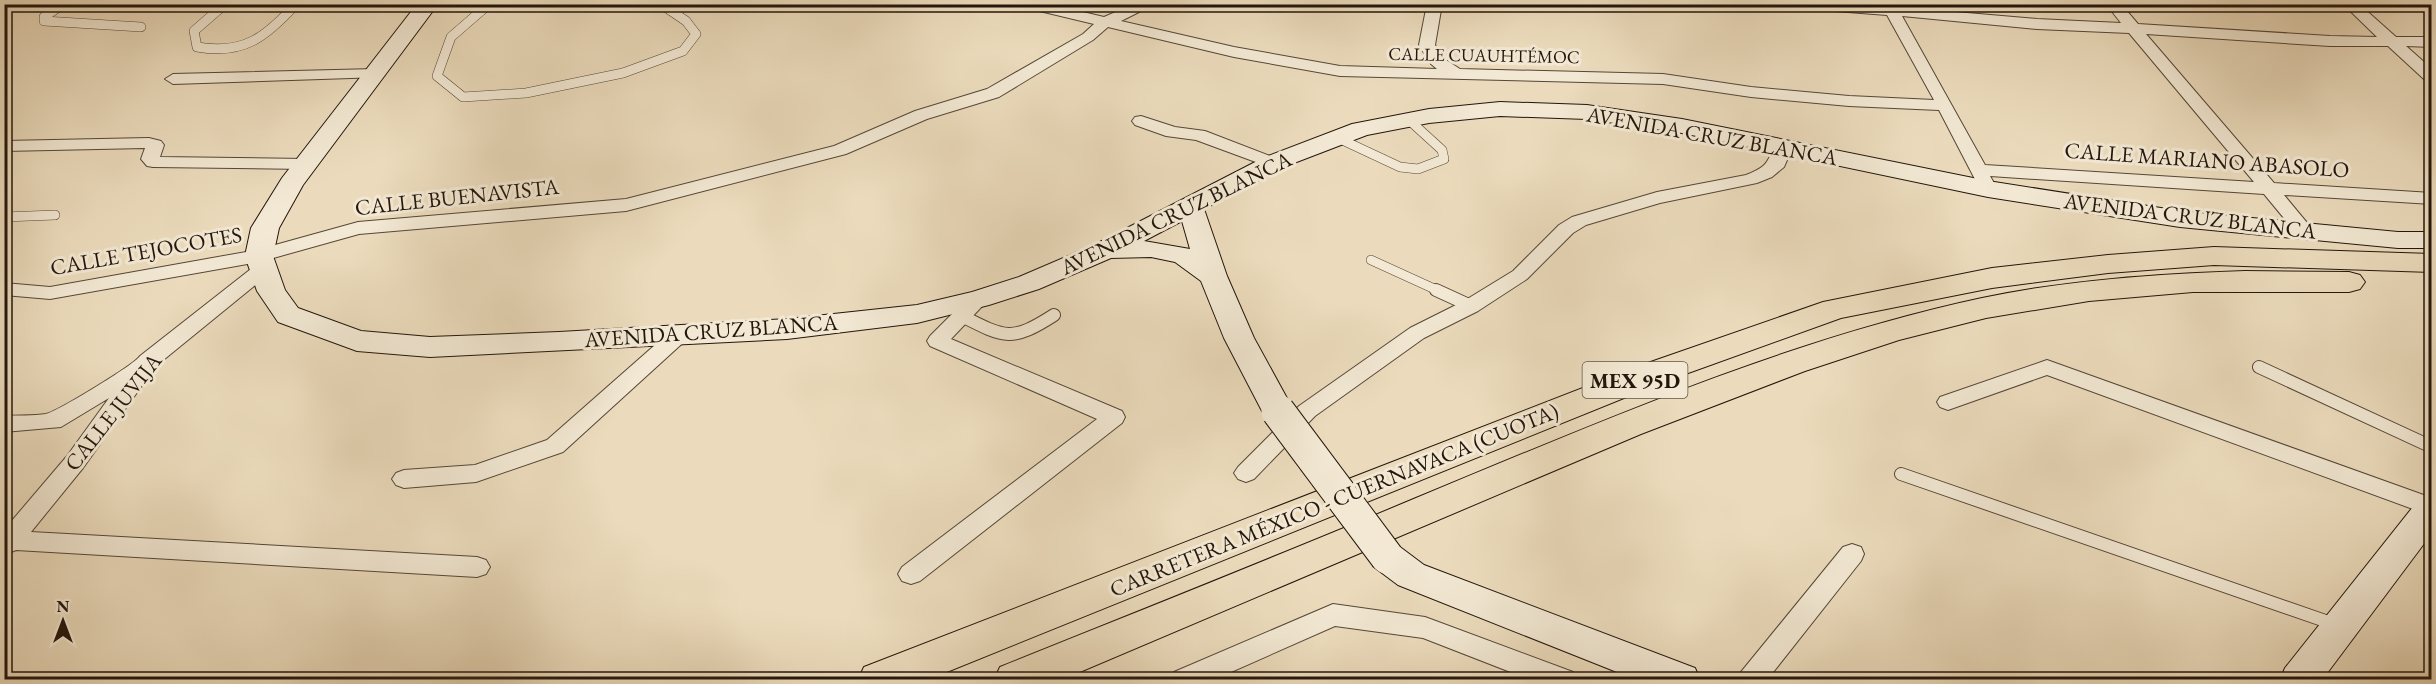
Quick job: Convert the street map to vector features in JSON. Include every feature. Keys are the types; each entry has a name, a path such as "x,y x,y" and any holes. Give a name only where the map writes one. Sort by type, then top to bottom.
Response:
{"highway":[{"name":"CARRETERA MÉXICO - CUERNAVACA (CUOTA)","path":"879,680 1654,373 1834,309 1992,278 2108,264 2214,256 2432,263"},
{"name":"CARRETERA MÉXICO - CUERNAVACA (CUOTA)","path":"1015,680 1655,413 1781,367 1938,318 2115,288 2197,281 2285,280 2432,284"}],"main road":[{"path":"261,263 266,228 291,183 428,4"},
{"name":"AVENIDA CRUZ BLANCA","path":"261,263 271,291 288,315 357,341 430,347 788,329 971,308 1106,250 1272,164 1361,129 1409,120 1500,109 1587,112 1682,126 1984,180 2180,219 2398,240 2432,240"},
{"path":"1190,206 1213,276 1239,338 1293,411 1387,557 1420,579 1681,680"},
{"path":"1106,250 1151,249 1184,256 1213,276"},
{"path":"2299,680 2432,507"}],"street":[{"name":"CALLE CUAUHTÉMOC","path":"1028,4 1233,52 1340,71 1663,79 1751,92 1849,101 1946,105"},
{"name":"CALLE BUENAVISTA","path":"261,263 358,228 626,205 840,150 921,115 993,93 1088,37 1104,23 1148,4"},
{"path":"1436,4 1427,45 1437,61 1456,74"},
{"path":"1796,4 1890,8 2037,24 2331,41 2432,42"},
{"path":"2113,4 2304,230"},
{"path":"2350,4 2432,78"},
{"path":"1890,8 1946,105 1984,180"},
{"path":"173,79 375,74"},
{"path":"1141,120 1172,132 1199,135 1272,164"},
{"path":"4,147 149,143 155,145 150,159 153,162 306,164"},
{"path":"1246,473 1293,411 1417,333 1471,306 1520,275 1566,229 1579,221 1657,198 1751,179 1766,173 1778,163 1784,146"},
{"name":"CALLE MARIANO ABASOLO","path":"1984,180 2270,188 2432,199"},
{"name":"CALLE TEJOCOTES","path":"4,289 50,293 261,263"},
{"name":"CALLE JUVIJA","path":"6,542 75,462 148,361 261,263"},
{"path":"911,574 1114,417 937,341 971,308"},
{"path":"404,479 476,473 555,446 678,335"},
{"path":"4,424 53,420 100,394 148,361"},
{"path":"1948,402 2047,367 2432,507"},
{"path":"6,542 477,567"},
{"path":"1750,680 1852,554"},
{"path":"1184,680 1333,615 1425,628 1563,680"}],"lane":[{"path":"63,4 44,17 44,21 141,27"},
{"path":"225,4 194,31 197,47 214,51 237,49 274,28 296,4"},
{"path":"489,4 451,37 437,76 463,97 526,93 623,73 683,51 696,34 686,21 661,4"},
{"path":"1338,138 1400,167 1418,169 1444,159 1442,150 1409,120"},
{"path":"4,217 55,215"},
{"path":"1371,260 1471,306"},
{"path":"971,308 995,333 1015,336 1030,331 1054,315"},
{"path":"2259,367 2432,447"},
{"path":"1900,474 2339,626"}]}
